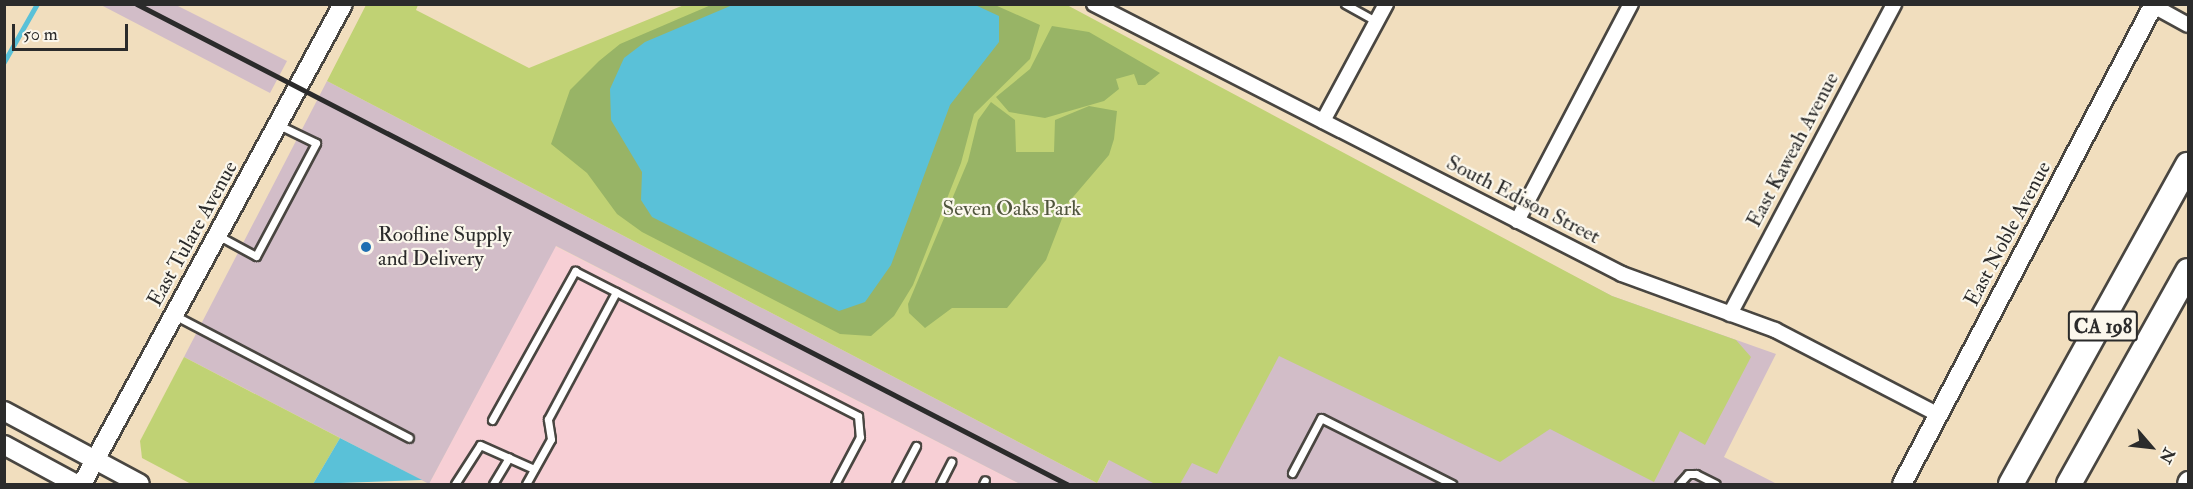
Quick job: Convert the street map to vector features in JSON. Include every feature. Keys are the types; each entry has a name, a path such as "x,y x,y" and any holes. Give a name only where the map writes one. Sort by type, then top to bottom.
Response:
{"highway":[{"name":"CA 198","path":"2011,484 2188,165"},
{"name":"CA 198","path":"2069,484 2188,271"}],"main road":[{"name":"East Tulare Avenue","path":"82,484 343,4"},
{"name":"East Noble Avenue","path":"1902,484 2152,5"},
{"path":"4,411 140,484"},
{"path":"4,445 76,484"}],"street":[{"name":"South Edison Street","path":"1094,4 1622,274 1775,330 1939,415"},
{"path":"1323,121 1386,4"},
{"path":"1517,221 1631,4"},
{"name":"East Kaweah Avenue","path":"1730,314 1893,4"},
{"path":"2152,5 2188,25"}],"lane":[{"path":"1345,4 1377,22"},
{"path":"218,236 256,256 316,143 279,125"},
{"path":"492,420 568,277 575,271 858,416 860,437 835,484"},
{"path":"526,484 551,439 548,419 616,292"},
{"path":"174,315 410,438"},
{"path":"1292,473 1321,418 1452,484"},
{"path":"455,484 480,445 534,469"},
{"path":"896,484 916,446"},
{"path":"493,484 508,457"},
{"path":"939,484 951,462"},
{"path":"1679,484 1688,474 1716,484"}],"shaded area":[{"path":"101,5 176,5 287,61 270,93"},
{"path":"327,81 1097,483 1286,126 1612,296 1776,354 1724,457 1777,484 1020,484 556,246 429,484 184,357"},
{"path":"555,246 1020,484 429,484"}],"green space":[{"name":"Seven Oaks Park","path":"366,5 418,5 416,10 529,68 684,5 1067,5 1612,296 1736,340 1751,357 1705,445 1680,431 1654,482 1550,429 1500,462 1279,356 1217,474 1192,463 1180,484 1155,484 1109,460 1097,483 327,81"},
{"path":"711,5 995,5 1040,25 1030,59 974,114 961,163 913,285 894,316 871,336 840,334 642,232 617,214 587,173 551,144 570,90 599,61 620,44"},
{"path":"1052,26 1089,32 1160,73 1145,85 1138,85 1134,74 1116,79 1119,89 1104,101 1045,118 1009,112 996,97 1030,69"},
{"path":"991,102 1015,120 1016,152 1054,152 1055,120 1089,106 1117,111 1114,139 1109,155 1068,203 1046,260 1007,308 952,308 925,328 909,313 908,304 968,161 978,120"},
{"path":"184,357 340,438 313,484 191,484 142,458 140,441"}],"water":[{"path":"735,4 973,4 999,16 999,42 950,105 891,265 865,302 839,311 652,217 641,200 642,172 611,120 610,89 624,58 645,42"},
{"path":"340,438 422,480 313,484"}],"waterway":[{"path":"4,62 37,4"}],"railway":[{"path":"137,4 1067,484"}],"place":[{"name":"Roofline Supply and Delivery","path":"366,247"}]}
